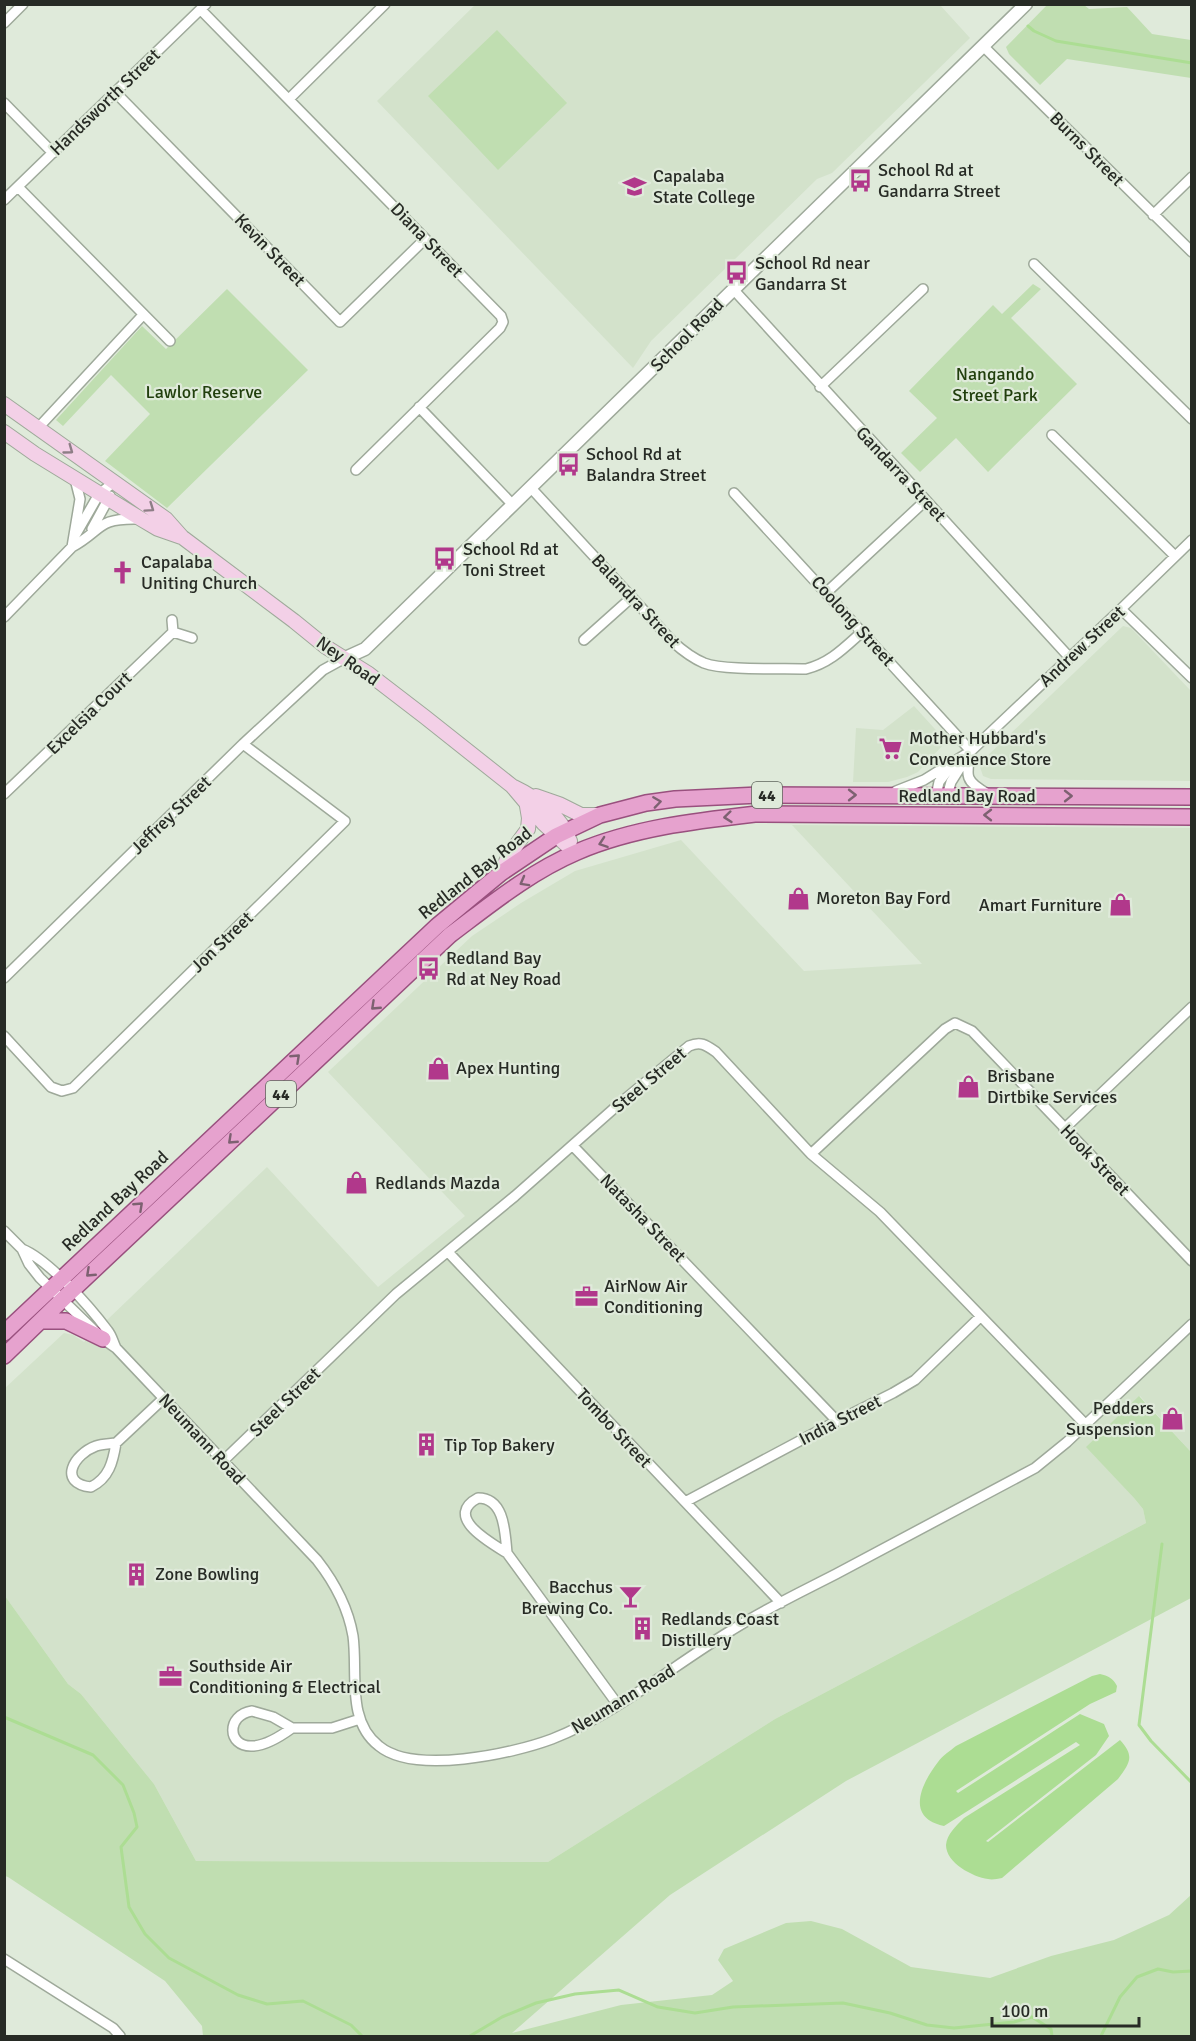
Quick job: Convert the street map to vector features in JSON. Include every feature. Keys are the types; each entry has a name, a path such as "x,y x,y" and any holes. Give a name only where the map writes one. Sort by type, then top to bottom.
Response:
{"main road":[{"name":"Ney Road","path":"4,404 166,519 183,537 343,659 369,674 425,717 529,800 561,834 575,853"},
{"name":"Ney Road","path":"4,432 35,454 158,529 183,537"},
{"name":"Redland Bay Road","path":"4,1356 40,1321 62,1289 437,926 501,873 561,834 600,815 646,803 675,799 759,795 1191,797"},
{"path":"940,815 941,796"},
{"path":"501,873 509,855 528,829 529,800 559,804 580,815 600,815"},
{"name":"Redland Bay Road","path":"4,1333 62,1289 450,934 516,886 575,853 645,830 744,815 1191,816"},
{"path":"40,1321 66,1321 103,1339"}],"street":[{"path":"4,23 23,4"},
{"path":"289,99 386,4"},
{"name":"School Road","path":"343,659 365,649 1026,4"},
{"name":"Diana Street","path":"203,7 289,99 501,316 503,322 356,470"},
{"name":"Handsworth Street","path":"4,200 203,7"},
{"name":"Burns Street","path":"983,46 1191,252"},
{"name":"Kevin Street","path":"116,93 340,322 425,239"},
{"path":"4,103 53,153"},
{"path":"1153,215 1191,177"},
{"path":"18,187 170,341"},
{"path":"1034,264 1191,419"},
{"name":"Gandarra Street","path":"733,289 820,387 1070,658"},
{"path":"820,387 923,289"},
{"path":"38,428 143,315"},
{"path":"419,407 513,505"},
{"path":"1052,435 1175,556"},
{"path":"73,543 80,499 75,479"},
{"path":"4,617 73,543 113,483"},
{"name":"Balandra Street","path":"531,488 673,642 688,655 705,664 806,669 819,666 862,632"},
{"name":"Coolong Street","path":"735,492 971,751"},
{"path":"89,533 104,497"},
{"path":"827,592 925,501"},
{"path":"73,543 81,542 89,533 107,521 141,519"},
{"name":"Andrew Street","path":"876,795 904,789 924,780 971,751 1191,540"},
{"path":"584,640 632,598"},
{"path":"1121,609 1191,678"},
{"path":"172,620 173,632 192,638"},
{"name":"Excelsia Court","path":"4,794 173,632"},
{"name":"Jeffrey Street","path":"4,978 243,744 323,670 343,659"},
{"name":"Jon Street","path":"4,1036 51,1087 62,1091 73,1088 345,821 243,744"},
{"path":"971,751 967,777 970,783 991,796"},
{"name":"Andrew Street","path":"941,796 971,751"},
{"name":"Andrew Street","path":"941,796 939,782 955,761"},
{"path":"1064,1129 1191,1007"},
{"name":"Hook Street","path":"811,1154 945,1029 955,1023 972,1031 1191,1261"},
{"name":"Steel Street","path":"223,1461 396,1294 573,1146 619,1104 689,1046 698,1042 716,1052 811,1154 880,1212 1085,1424"},
{"name":"Natasha Street","path":"573,1146 837,1421"},
{"path":"4,1231 22,1249 29,1264 62,1289"},
{"name":"Tombo Street","path":"448,1252 781,1604"},
{"name":"Neumann Road","path":"62,1289 103,1339 116,1348 317,1560 339,1591 353,1635 360,1719 369,1737 389,1753 401,1758 416,1760 452,1760 501,1754 549,1740 576,1729 618,1705 734,1629 1035,1468 1048,1459 1191,1324"},
{"name":"Neumann Road","path":"62,1289 110,1333 116,1348"},
{"name":"India Street","path":"685,1502 915,1380 981,1317"},
{"path":"116,1443 114,1458 105,1477 91,1487 83,1486 76,1481 72,1475 72,1468 78,1456 98,1445 116,1443 164,1398"},
{"path":"507,1553 504,1525 495,1505 486,1498 472,1501 466,1516 470,1527 478,1535 507,1553 618,1705"},
{"path":"292,1728 280,1736 253,1747 238,1742 233,1736 232,1727 235,1719 244,1712 252,1711 273,1717 292,1728 332,1728 360,1719"},
{"path":"4,1959 113,2028 120,2037"}],"shaded area":[{"name":"Capalaba State College","path":"475,5 940,5 970,38 832,173 817,179 651,341 633,368 377,101"},
{"path":"1123,626 1131,628 1191,691 1191,781 991,779 983,776 980,767 984,759"},
{"path":"914,706 944,739 943,745 918,772 907,777 888,782 853,782 856,728 883,730"},
{"path":"792,825 1191,828 1191,1452 1140,1396 1087,1447 1143,1509 1146,1523 775,1719 548,1862 196,1861 154,1784 81,1694 68,1684 5,1596 4,1389 64,1333 73,1335 84,1342 267,1167 378,1287 465,1216 328,1072 472,936 575,871 681,840 804,971 922,964"},
{"path":"1100,1674 1114,1681 1117,1686 1116,1692 1090,1704 956,1791 958,1793 1080,1714 1104,1724 1109,1736 1096,1755 986,1841 988,1842 1120,1740 1128,1751 1129,1760 1118,1779 1002,1878 982,1878 961,1868 950,1858 946,1845 950,1834 958,1824 1080,1745 1076,1742 944,1826 924,1816 920,1808 922,1790 938,1762 956,1746"}],"green space":[{"path":"1048,4 1084,5 1089,9 1127,7 1152,34 1191,40 1191,78 1067,59 1040,85 1009,54 1006,47"},
{"path":"497,30 567,103 498,170 428,96"},
{"name":"Nangando Street Park","path":"1033,284 1041,289 1011,318 1077,384 988,472 956,438 920,472 901,453 937,418 909,391 993,305 1002,314"},
{"name":"Lawlor Reserve","path":"227,289 308,370 167,508 105,461 150,414 111,375 63,426 56,420 142,326 166,349"},
{"path":"1139,1396 1191,1452 1191,1598 846,1781 670,1895 512,2033 621,2005 712,1995 733,1981 718,1960 724,1949 786,1923 811,1921 842,1929 911,1967 990,1978 1051,1956 1114,1940 1169,1915 1191,1895 1191,2036 203,2036 202,2026 165,1981 5,1876 5,1596 68,1684 81,1694 154,1784 196,1861 548,1862 775,1719 1146,1523 1143,1509 1086,1447"}],"waterway":[{"path":"1028,26 1056,41 1192,63"},
{"path":"1162,1544 1139,1725 1151,1741 1192,1783"},
{"path":"4,1717 93,1755 123,1785 137,1827 121,1847 129,1907 145,1934 169,1958 238,1995 267,2004 303,2001 351,2025 362,2036"},
{"path":"1101,2036 1120,1997 1137,1977 1158,1969 1173,1972 1192,1971"},
{"path":"470,2036 502,2017 536,2003 575,1994 619,1990 658,2007 695,2013 733,2007 843,2003 890,2013 927,2025 954,2028 1014,2022 1032,2017 1051,2029 1052,2036"}],"place":[{"name":"School Rd at Gandarra Street","path":"860,180"},
{"name":"Capalaba State College","path":"635,186"},
{"name":"School Rd near Gandarra St","path":"737,273"},
{"name":"School Rd at Balandra Street","path":"568,464"},
{"name":"School Rd at Toni Street","path":"445,559"},
{"name":"Capalaba Uniting Church","path":"123,572"},
{"name":"Mother Hubbard's Convenience Store","path":"891,748"},
{"name":"Moreton Bay Ford","path":"798,898"},
{"name":"Amart Furniture","path":"1120,905"},
{"name":"Redland Bay Rd at Ney Road","path":"428,968"},
{"name":"Apex Hunting","path":"438,1068"},
{"name":"Brisbane Dirtbike Services","path":"969,1086"},
{"name":"Redlands Mazda","path":"357,1183"},
{"name":"AirNow Air Conditioning","path":"586,1296"},
{"name":"Pedders Suspension","path":"1172,1418"},
{"name":"Tip Top Bakery","path":"426,1445"},
{"name":"Zone Bowling","path":"137,1574"},
{"name":"Bacchus Brewing Co.","path":"631,1597"},
{"name":"Redlands Coast Distillery","path":"643,1629"},
{"name":"Southside Air Conditioning & Electrical","path":"171,1676"}]}
